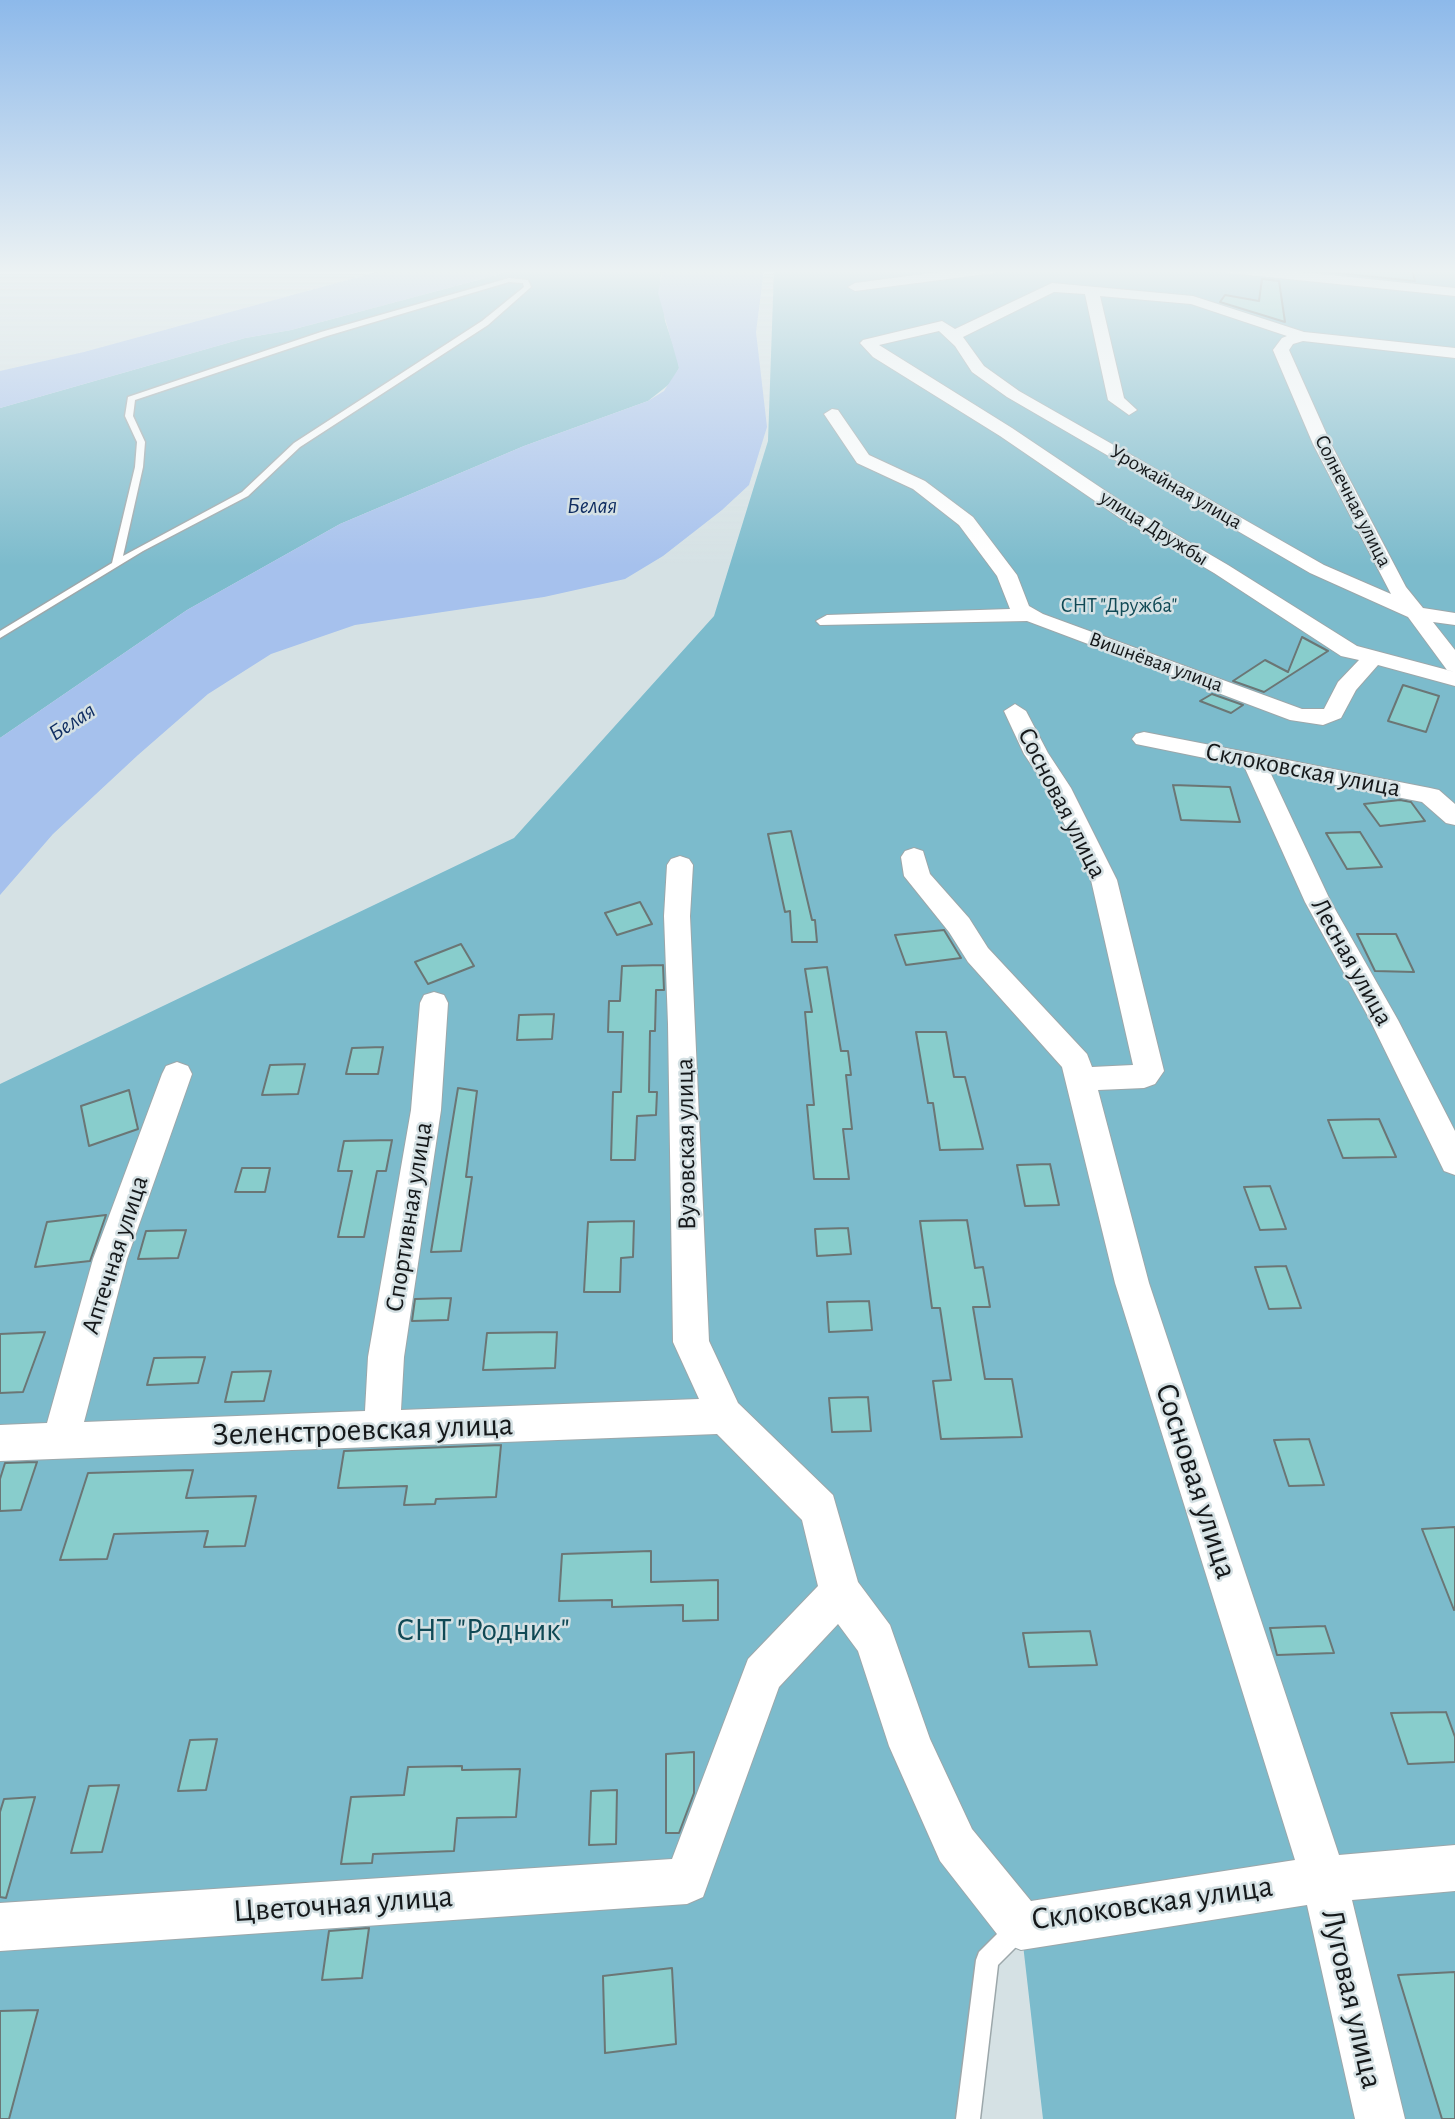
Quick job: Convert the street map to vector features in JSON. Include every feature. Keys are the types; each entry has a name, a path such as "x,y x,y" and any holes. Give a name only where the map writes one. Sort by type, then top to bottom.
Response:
{"street":[{"name":"улица Дружбы","path":"902,368 1006,432 1127,514 1221,569 1349,651 1455,679"},
{"name":"Урожайная улица","path":"977,368 1033,406 1317,569 1416,613"},
{"path":"1109,368 1116,400 1129,410"},
{"name":"Солнечная улица","path":"1289,368 1347,495 1373,538 1397,588 1455,665"},
{"path":"832,414 847,440 863,459 919,485 966,521 1007,575 1020,609 1031,615"},
{"path":"1416,613 1455,619"},
{"name":"Вишнёвая улица","path":"827,621 1031,615 1298,715 1323,718 1333,713 1346,687 1372,659"},
{"name":"Сосновая улица","path":"1015,711 1036,754 1059,788 1104,880 1149,1071 1144,1076 1127,1078 1080,1079"},
{"name":"Склоковская улица","path":"1144,739 1430,796 1455,817"},
{"name":"Лесная улица","path":"1253,760 1318,902 1384,1020 1455,1162"},
{"name":"Сосновая улица","path":"914,857 917,876 959,925 978,955 1076,1062 1132,1283 1324,1879"},
{"name":"Вузовская улица","path":"680,865 677,916 683,1024 691,1342 725,1416"},
{"name":"Спортивная улица","path":"382,1430 386,1357 426,1110 434,1003"},
{"name":"Аптечная улица","path":"61,1439 110,1259 177,1074"},
{"path":"725,1416 819,1509 840,1592"},
{"name":"Зеленстроевская улица","path":"0,1443 725,1416"},
{"name":"Склоковская улица","path":"840,1592 874,1640 911,1746 956,1845 1021,1926 1324,1879 1455,1868"},
{"name":"Цветочная улица","path":"0,1927 687,1881 763,1674 840,1592"},
{"name":"Луговая улица","path":"1324,1879 1380,2119"}],"lane":[{"path":"116,564 139,467 141,442 128,416 131,399 223,368"},
{"path":"0,635 116,564 245,494 297,445 416,368"},
{"path":"968,2119 988,1960 1021,1926"}],"green space":[{"path":"140,368 679,368 672,382 648,401 524,446 340,524 187,610 0,738 0,408"},
{"path":"771,368 1455,368 1455,2119 1043,2119 1021,1927 987,1960 968,2119 0,2119 0,1084 514,838 714,616 768,441"}],"water":[{"path":"14,368 140,368 0,408 0,371"},
{"name":"Белая","path":"679,368 760,368 767,427 749,485 663,556 625,579 544,597 355,625 271,654 208,694 138,755 53,834 0,895 0,738 187,610 340,524 524,446 648,401 664,391"}],"building":[{"path":"1302,637 1328,651 1264,692 1233,681 1265,660 1288,672"},
{"path":"1403,685 1439,696 1426,732 1388,721"},
{"path":"1212,694 1243,705 1231,713 1200,701"},
{"path":"1173,785 1230,787 1240,822 1181,820"},
{"path":"1400,800 1411,802 1425,821 1380,826 1364,804"},
{"path":"791,831 812,920 815,920 817,942 792,942 790,911 785,912 768,834"},
{"path":"1360,832 1382,867 1347,869 1326,833"},
{"path":"640,902 652,924 617,935 605,913"},
{"path":"944,930 961,958 906,965 895,935"},
{"path":"1357,934 1396,934 1414,972 1375,971"},
{"path":"461,944 474,966 428,984 415,962"},
{"path":"663,965 664,990 656,990 655,1031 650,1031 649,1092 657,1092 656,1115 637,1116 635,1160 611,1160 613,1092 621,1092 623,1032 608,1032 609,1001 620,1001 622,966"},
{"path":"827,967 841,1051 848,1051 851,1075 846,1075 852,1129 843,1129 849,1179 814,1179 807,1105 814,1105 805,1012 812,1012 805,969"},
{"path":"554,1014 552,1039 517,1040 519,1015"},
{"path":"916,1032 946,1032 954,1077 965,1077 983,1149 940,1150 933,1103 928,1103"},
{"path":"383,1047 378,1074 346,1074 352,1048"},
{"path":"305,1064 298,1094 262,1095 270,1065"},
{"path":"458,1088 477,1091 466,1177 472,1177 461,1251 431,1252"},
{"path":"129,1090 138,1129 89,1146 81,1106"},
{"path":"1379,1119 1396,1157 1343,1158 1328,1120"},
{"path":"392,1140 386,1171 377,1171 364,1237 338,1237 352,1171 338,1171 344,1141"},
{"path":"1050,1164 1059,1205 1025,1206 1017,1165"},
{"path":"242,1168 270,1168 265,1192 235,1192"},
{"path":"1270,1186 1286,1229 1260,1230 1244,1187"},
{"path":"106,1215 90,1261 35,1267 47,1222"},
{"path":"967,1220 975,1268 983,1267 990,1307 973,1307 985,1379 1012,1379 1022,1437 941,1439 933,1381 951,1380 940,1308 932,1308 920,1221"},
{"path":"634,1221 633,1257 621,1258 620,1292 584,1292 588,1222"},
{"path":"848,1228 851,1254 817,1256 815,1229"},
{"path":"186,1230 178,1258 138,1259 146,1231"},
{"path":"1286,1266 1301,1308 1269,1309 1255,1267"},
{"path":"451,1298 448,1320 412,1321 415,1299"},
{"path":"869,1301 872,1330 829,1332 827,1302"},
{"path":"45,1332 23,1392 0,1393 0,1334"},
{"path":"557,1332 555,1368 483,1370 487,1333"},
{"path":"205,1357 198,1383 147,1385 154,1358"},
{"path":"271,1371 264,1401 225,1402 232,1372"},
{"path":"868,1397 871,1431 832,1432 829,1398"},
{"path":"1309,1439 1324,1485 1289,1486 1274,1440"},
{"path":"501,1445 496,1497 436,1499 435,1504 404,1505 407,1486 338,1488 344,1451"},
{"path":"37,1462 21,1510 0,1511 0,1479 5,1463"},
{"path":"193,1470 186,1498 256,1496 245,1546 204,1547 208,1531 114,1534 107,1559 60,1560 88,1473"},
{"path":"1455,1527 1455,1609 1454,1610 1422,1529"},
{"path":"651,1551 651,1582 718,1580 718,1620 683,1621 683,1605 612,1607 612,1600 559,1601 562,1554"},
{"path":"1325,1626 1334,1653 1277,1655 1270,1628"},
{"path":"1090,1631 1097,1665 1029,1667 1023,1633"},
{"path":"1446,1712 1455,1737 1455,1762 1408,1764 1391,1713"},
{"path":"217,1739 206,1790 178,1791 190,1740"},
{"path":"694,1752 694,1793 679,1833 666,1833 666,1754"},
{"path":"462,1766 462,1770 520,1769 516,1817 457,1818 454,1851 373,1854 372,1863 341,1864 351,1797 404,1795 408,1767"},
{"path":"119,1785 102,1852 71,1853 89,1786"},
{"path":"617,1790 616,1844 589,1845 591,1791"},
{"path":"35,1797 6,1898 0,1897 0,1812 4,1799"},
{"path":"369,1928 362,1978 322,1980 329,1931"},
{"path":"672,1968 676,2044 605,2053 603,1976"},
{"path":"1455,1972 1455,2119 1442,2119 1398,1975"},
{"path":"38,2010 9,2119 0,2119 0,2011"}],"park label":[{"name":"СНТ \"Дружба\"","path":"1119,606"},
{"name":"СНТ \"Родник\"","path":"483,1630"}]}
